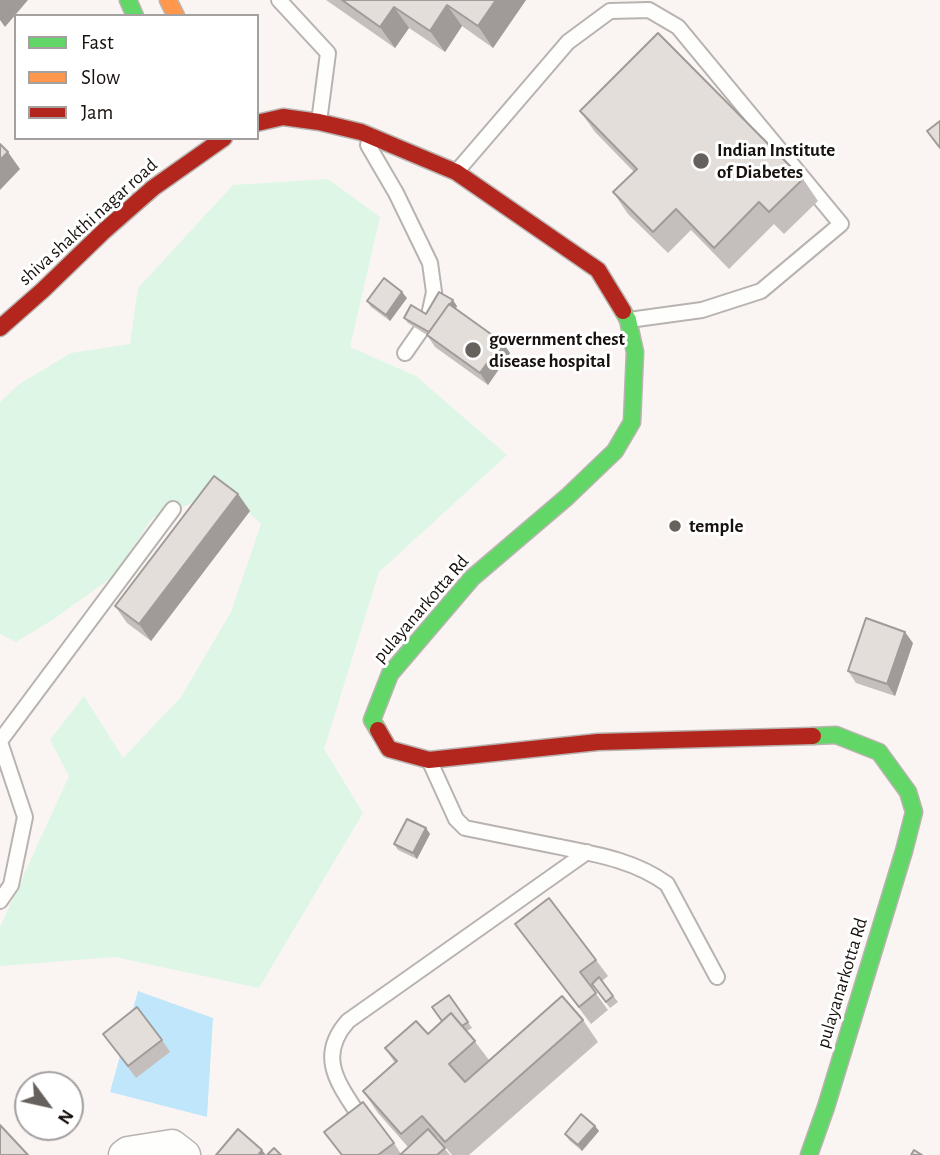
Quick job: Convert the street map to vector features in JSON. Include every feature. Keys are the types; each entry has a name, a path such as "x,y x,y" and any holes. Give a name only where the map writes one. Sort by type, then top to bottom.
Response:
{"street":[{"name":"pulayanarkotta Rd","path":"259,123 283,117 361,132 456,172 598,270 628,320 635,352 632,422 615,451 567,497 472,578 390,674 372,720 389,749 429,760 598,742 836,735 879,752 908,792 914,812 904,851 809,1155"},
{"name":"shiva shakthi nagar road","path":"0,328 104,231 203,145"},
{"path":"124,1155 128,1152 172,1145 185,1155"}],"lane":[{"path":"279,0 328,53 319,122"},
{"path":"628,320 702,310 761,291 841,224 678,27 636,0"},
{"path":"456,172 568,42 610,11 649,10"},
{"path":"361,132 396,193 430,262 434,292 428,320 405,353"},
{"path":"0,901 11,885 25,817 0,742 173,509"},
{"path":"429,760 456,819 465,828 587,852 634,865 667,884 717,977"},
{"path":"366,1126 336,1078 332,1047 338,1032 348,1021 587,852"}],"green space":[{"path":"328,179 380,217 350,347 416,376 507,455 379,572 324,749 363,813 259,988 115,957 0,966 0,927 69,776 50,740 84,696 123,758 181,697 231,612 261,524 226,491 152,518 115,575 54,619 16,642 0,634 0,402 18,385 71,353 130,344 138,288 233,185"}],"water":[{"path":"138,991 213,1018 207,1117 110,1092"}],"building":[{"path":"342,0 496,0 478,26 447,5 430,31 394,7 380,27"},
{"name":"Indian Institute of Diabetes","path":"658,33 803,179 769,212 759,202 714,248 676,209 653,232 613,192 637,169 580,111"},
{"path":"940,121 940,148 927,131"},
{"path":"0,144 8,152 0,160"},
{"path":"384,278 402,292 386,315 367,301"},
{"path":"439,292 453,300 429,332 404,318 411,305 426,314"},
{"name":"government chest disease hospital","path":"449,304 502,342 480,373 427,335"},
{"path":"214,476 238,494 139,624 115,606"},
{"path":"866,618 905,632 887,684 848,671"},
{"path":"407,819 426,828 413,853 394,844"},
{"path":"549,898 596,960 580,972 596,993 579,1007 515,924"},
{"path":"599,977 613,996 606,1002 592,984"},
{"path":"449,995 468,1022 462,1026 451,1013 442,1021 432,1007"},
{"path":"562,996 583,1020 445,1142 422,1116 401,1134 363,1091 397,1061 385,1048 416,1021 428,1034 451,1013 475,1041 449,1064 465,1082"},
{"path":"137,1007 162,1040 128,1066 103,1034"},
{"path":"363,1102 394,1143 378,1155 342,1155 324,1132"},
{"path":"581,1114 595,1126 578,1145 565,1134"},
{"path":"0,1125 28,1155 0,1155"},
{"path":"238,1129 262,1150 258,1155 216,1155"},
{"path":"428,1129 445,1148 437,1155 400,1155"},
{"path":"274,1148 281,1155 267,1155"}],"traffic: fast":[{"path":"128,0 134,14"},
{"path":"378,730 372,720 390,674 472,578 567,497 615,451 632,422 635,352 628,320 623,311"},
{"path":"809,1155 826,1107 914,812 908,792 879,752 836,735 813,736"}],"traffic: slow":[{"path":"168,0 175,14"}],"traffic: jam":[{"path":"259,123 283,117 361,132 456,172 598,270 623,311"},
{"path":"0,328 153,188 221,140"},
{"path":"378,730 389,749 429,760 598,742 813,736"}],"place":[{"name":"Indian Institute of Diabetes","path":"701,161"},
{"name":"government chest disease hospital","path":"473,350"},
{"name":"temple","path":"675,526"}]}
